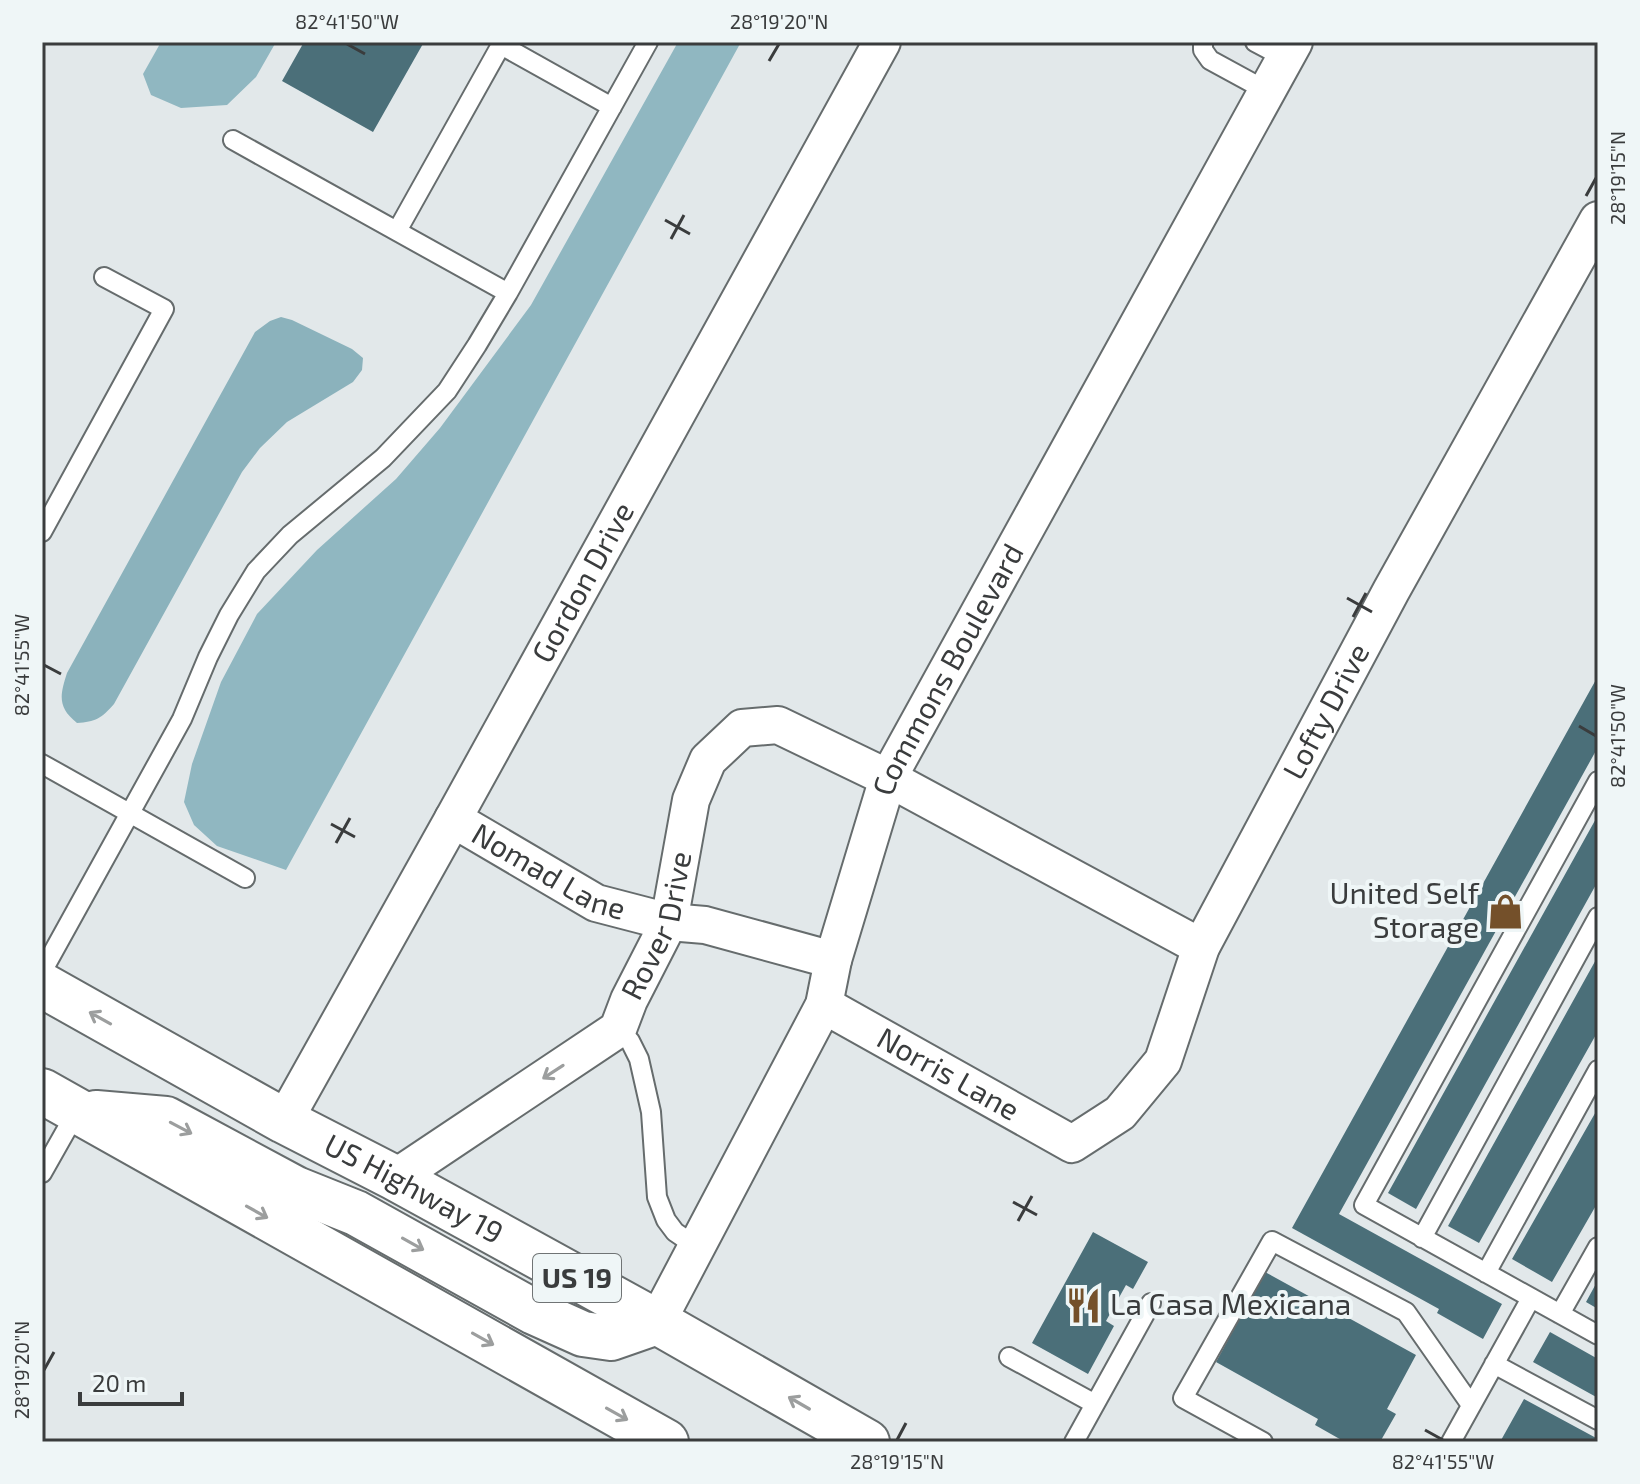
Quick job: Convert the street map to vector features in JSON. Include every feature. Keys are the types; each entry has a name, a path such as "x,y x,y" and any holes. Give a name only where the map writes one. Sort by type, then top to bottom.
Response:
{"highway":[{"name":"US Highway 19","path":"42,985 284,1121 395,1178 657,1322 867,1442"},
{"path":"60,1101 166,1119 296,1189 356,1213 534,1312 583,1334 611,1338 657,1322"},
{"path":"60,1101 666,1442"}],"street":[{"name":"Gordon Drive","path":"284,1121 882,42"},
{"name":"Commons Boulevard","path":"657,1322 824,1005 833,960 888,778 1267,91 1278,47"},
{"name":"Lofty Drive","path":"1072,1144 1120,1113 1163,1061 1201,947 1391,591 1598,220"},
{"name":"Rover Drive","path":"395,1178 618,1029 629,1000 669,922 691,800 708,760 742,728 778,725 888,778"},
{"path":"888,778 1201,947"},
{"name":"Nomad Lane","path":"453,819 596,903 669,922 705,925 833,960"},
{"name":"Norris Lane","path":"824,1005 1072,1144"}],"lane":[{"path":"42,972 182,719 229,615 256,571 290,535 383,458 447,391 508,293 648,42"},
{"path":"1203,42 1203,50 1210,60 1267,91"},
{"path":"397,231 501,45 612,107"},
{"path":"233,140 508,293"},
{"path":"42,532 164,309 104,277"},
{"path":"42,764 245,878"},
{"path":"1598,781 1364,1205 1598,1335"},
{"path":"1422,1238 1598,917"},
{"path":"618,1029 630,1041 642,1071 651,1112 657,1197 666,1220 675,1232 697,1247"},
{"path":"1486,1273 1598,1070"},
{"path":"42,1173 60,1101"},
{"path":"1263,1442 1183,1398 1272,1241 1406,1312 1471,1405"},
{"path":"1560,1314 1598,1247"},
{"path":"1451,1442 1531,1298"},
{"path":"1074,1442 1151,1303"},
{"path":"1009,1357 1095,1404"},
{"path":"1494,1364 1598,1420"}],"shaded area":[{"path":"161,42 276,42 256,77 227,105 181,108 151,95 143,74"},
{"path":"678,42 741,42 286,870 217,846 194,825 184,802 192,764 221,682 257,614 317,550 396,479 440,428 531,305"},
{"path":"281,317 352,349 363,358 362,370 353,382 287,422 260,448 242,472 114,704 98,718 77,723 63,706 67,673 255,332"}],"building":[{"path":"304,42 424,42 373,132 282,81"},
{"path":"1598,676 1598,747 1339,1214 1502,1304 1483,1339 1437,1313 1439,1309 1292,1228"},
{"path":"1598,815 1598,881 1416,1209 1388,1193"},
{"path":"1598,956 1598,1031 1479,1243 1448,1226"},
{"path":"1598,1108 1598,1202 1552,1282 1512,1259"},
{"name":"La Casa Mexicana","path":"1093,1232 1148,1262 1133,1289 1126,1285 1106,1321 1114,1326 1088,1374 1032,1343"},
{"path":"1265,1272 1416,1355 1387,1409 1396,1414 1380,1442 1345,1442 1315,1425 1318,1419 1216,1362"},
{"path":"1598,1280 1598,1309 1586,1302"},
{"path":"1550,1332 1598,1359 1598,1398 1533,1362"},
{"path":"1524,1399 1598,1439 1598,1442 1500,1442"}],"place":[{"name":"United Self Storage","path":"1505,911"},
{"name":"La Casa Mexicana","path":"1084,1305"}]}
